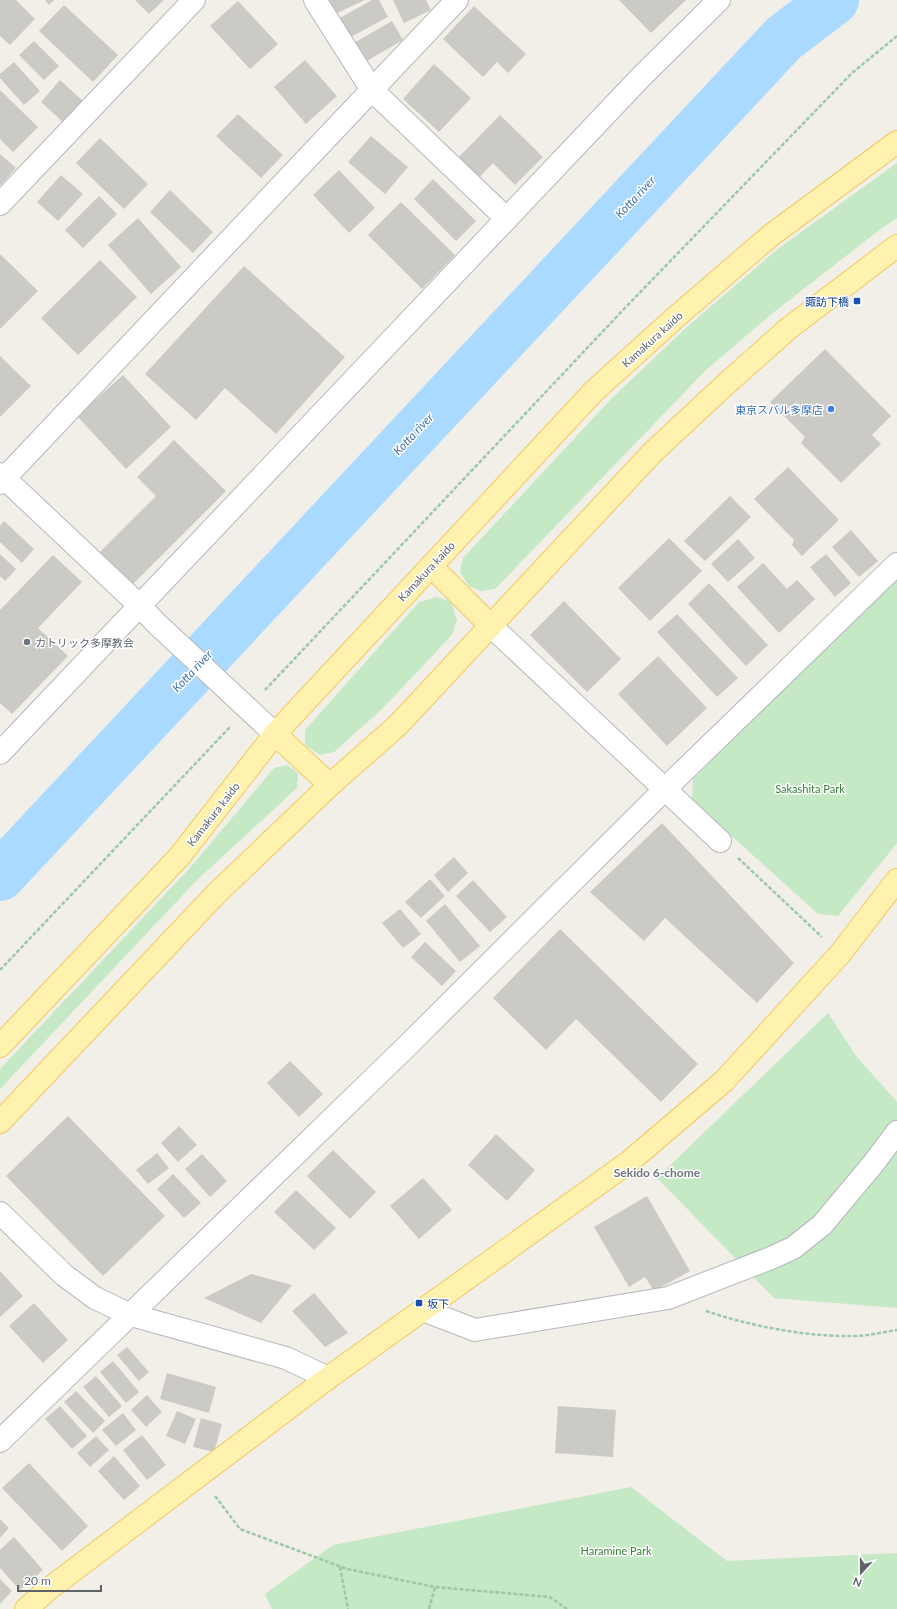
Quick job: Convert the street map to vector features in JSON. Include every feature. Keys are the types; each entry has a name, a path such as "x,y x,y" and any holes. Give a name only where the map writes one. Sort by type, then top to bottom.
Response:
{"main road":[{"name":"Kamakura kaido","path":"0,1046 179,857 276,734 594,391 676,317 770,236 897,142"},
{"path":"0,1122 217,893 330,785 397,726 653,452 789,328 897,246"},
{"path":"431,566 491,626"},
{"path":"276,734 330,785"},
{"path":"26,1609 50,1588 328,1378 629,1162 724,1081 840,954 897,880"}],"street":[{"path":"0,204 194,0"},
{"path":"315,0 372,90 507,219"},
{"path":"276,734 1,478 457,0"},
{"path":"0,753 640,78 719,0"},
{"path":"0,1441 406,1047 665,789 897,564"},
{"path":"491,626 720,841"},
{"path":"423,1310 475,1330 668,1298 793,1248 822,1225 873,1164 897,1132"},
{"path":"0,1213 64,1274 96,1298 131,1315 286,1358 328,1378"}],"path":[{"path":"0,970 634,299 852,73 897,36"},
{"path":"720,841 840,954"},
{"path":"668,1298 731,1319 802,1333 855,1336 897,1330"},
{"path":"199,1476 240,1529 340,1566 435,1587 550,1597 567,1609"},
{"path":"340,1566 348,1609"},
{"path":"429,1609 435,1587"}],"green space":[{"path":"897,163 897,218 878,231 774,312 706,370 495,589 481,591 469,586 460,572 463,558 611,399 687,327 779,248"},
{"name":"Sakashita Park","path":"897,578 897,843 838,916 818,914 692,800 693,779"},
{"path":"437,597 451,602 457,620 452,635 382,709 334,752 320,755 305,745 305,730 419,602"},
{"path":"287,765 298,773 297,788 196,881 0,1089 0,1069 189,869 274,768"},
{"path":"828,1013 856,1056 897,1102 897,1308 774,1298 657,1178"},
{"name":"Haramine Park","path":"631,1487 727,1561 897,1553 897,1609 272,1609 265,1594 333,1545"}],"building":[{"path":"0,0 16,0 35,19 10,45 0,36"},
{"path":"45,0 54,0 49,5"},
{"path":"135,0 164,0 149,14"},
{"path":"326,0 365,0 333,15"},
{"path":"372,0 379,0 388,17 349,38 338,19"},
{"path":"393,0 426,0 431,10 404,23"},
{"path":"619,0 686,0 651,33"},
{"path":"238,1 278,44 250,69 210,26"},
{"path":"64,5 118,55 93,82 39,31"},
{"path":"474,6 526,54 508,73 497,62 483,77 443,39"},
{"path":"392,21 403,40 365,62 354,43"},
{"path":"34,41 59,66 44,80 19,55"},
{"path":"305,60 337,96 306,124 274,87"},
{"path":"14,62 40,91 24,105 0,78 0,74"},
{"path":"434,64 471,98 439,132 403,99"},
{"path":"60,80 84,102 65,124 41,102"},
{"path":"0,90 38,127 13,152 0,139"},
{"path":"238,114 283,155 261,178 216,136"},
{"path":"500,115 543,157 515,185 493,163 475,182 454,162"},
{"path":"371,136 408,167 385,194 348,162"},
{"path":"100,138 148,184 124,209 76,163"},
{"path":"0,154 16,168 1,185 0,184"},
{"path":"339,170 375,208 349,233 313,195"},
{"path":"61,175 83,194 58,221 37,202"},
{"path":"433,179 476,221 456,241 414,199"},
{"path":"170,190 213,232 193,253 150,212"},
{"path":"99,196 117,214 83,248 65,230"},
{"path":"401,202 455,255 422,289 368,235"},
{"path":"138,218 181,267 151,294 108,245"},
{"path":"0,254 38,291 0,329"},
{"path":"100,260 137,297 78,355 41,318"},
{"path":"244,266 345,357 276,434 225,388 196,420 145,374"},
{"name":"東京スバル多摩店","path":"825,349 891,416 872,435 881,444 841,483 801,443 805,437 770,402"},
{"path":"0,356 31,386 0,417"},
{"path":"123,375 171,427 126,469 77,416"},
{"path":"174,440 226,491 132,585 99,553 156,496 137,477"},
{"path":"788,467 839,520 802,556 792,545 794,540 754,499"},
{"path":"730,496 751,517 705,561 684,541"},
{"path":"4,521 34,549 22,563 0,542 0,526"},
{"path":"851,530 878,561 859,577 832,547"},
{"path":"669,538 702,571 650,621 618,588"},
{"path":"738,539 755,558 728,582 711,564"},
{"path":"0,554 16,569 5,581 0,576"},
{"path":"826,554 851,583 835,597 810,567"},
{"name":"カトリック多摩教会","path":"53,555 82,582 38,628 68,656 12,714 0,703 0,610"},
{"path":"763,563 787,589 797,580 815,599 779,633 737,587"},
{"path":"709,583 768,645 746,666 688,604"},
{"path":"564,601 621,659 587,692 530,635"},
{"path":"677,614 738,678 717,697 657,632"},
{"path":"658,656 707,708 667,746 618,694"},
{"path":"662,823 794,963 757,1003 665,918 644,941 590,892"},
{"path":"454,857 468,873 448,892 434,875"},
{"path":"430,879 445,896 421,918 405,902"},
{"path":"473,880 507,917 490,932 456,896"},
{"path":"445,904 480,946 460,962 426,921"},
{"path":"400,909 421,934 403,948 382,923"},
{"path":"560,929 698,1064 661,1102 576,1019 546,1050 493,998"},
{"path":"425,942 456,971 442,986 411,957"},
{"path":"290,1061 323,1094 299,1117 267,1083"},
{"path":"68,1116 165,1216 103,1276 6,1176"},
{"path":"179,1126 197,1145 178,1162 161,1143"},
{"path":"496,1134 535,1170 507,1201 468,1165"},
{"path":"333,1150 376,1192 350,1219 307,1176"},
{"path":"157,1153 169,1168 148,1184 136,1170"},
{"path":"202,1154 227,1181 210,1197 185,1169"},
{"path":"173,1174 201,1203 184,1218 157,1189"},
{"path":"423,1178 452,1210 419,1239 390,1206"},
{"path":"296,1190 336,1228 314,1250 274,1212"},
{"path":"647,1196 690,1271 654,1291 645,1277 629,1287 594,1227"},
{"path":"0,1271 23,1296 0,1317"},
{"path":"251,1274 292,1285 261,1323 204,1298"},
{"path":"314,1293 348,1333 325,1347 292,1311"},
{"path":"34,1303 68,1340 43,1363 9,1326"},
{"path":"127,1347 149,1372 139,1381 117,1355"},
{"path":"113,1361 139,1392 126,1403 100,1372"},
{"path":"167,1373 216,1387 209,1413 160,1399"},
{"path":"96,1376 122,1406 109,1417 83,1387"},
{"path":"76,1391 105,1421 93,1433 64,1402"},
{"path":"147,1395 162,1412 146,1427 131,1410"},
{"path":"60,1406 87,1436 72,1449 45,1419"},
{"path":"558,1406 616,1410 613,1457 555,1453"},
{"path":"177,1411 196,1419 185,1444 166,1436"},
{"path":"123,1413 136,1430 116,1446 102,1430"},
{"path":"201,1418 222,1424 214,1452 193,1447"},
{"path":"142,1435 166,1465 147,1480 123,1450"},
{"path":"96,1436 109,1450 90,1467 77,1453"},
{"path":"114,1456 140,1486 124,1500 98,1471"},
{"path":"29,1463 88,1526 62,1551 2,1488"},
{"path":"0,1519 9,1528 0,1538"},
{"path":"14,1537 43,1570 20,1590 0,1568 0,1550"},
{"path":"0,1579 12,1591 0,1604"}],"waterway":[{"name":"Kotta river","path":"0,876 784,38 834,0"}],"place":[{"name":"諏訪下橋","path":"857,301"},
{"name":"東京スバル多摩店","path":"831,409"},
{"name":"カトリック多摩教会","path":"27,642"},
{"name":"坂下","path":"419,1303"}],"district":[{"name":"Sekido 6-chome","path":"657,1172"}]}
